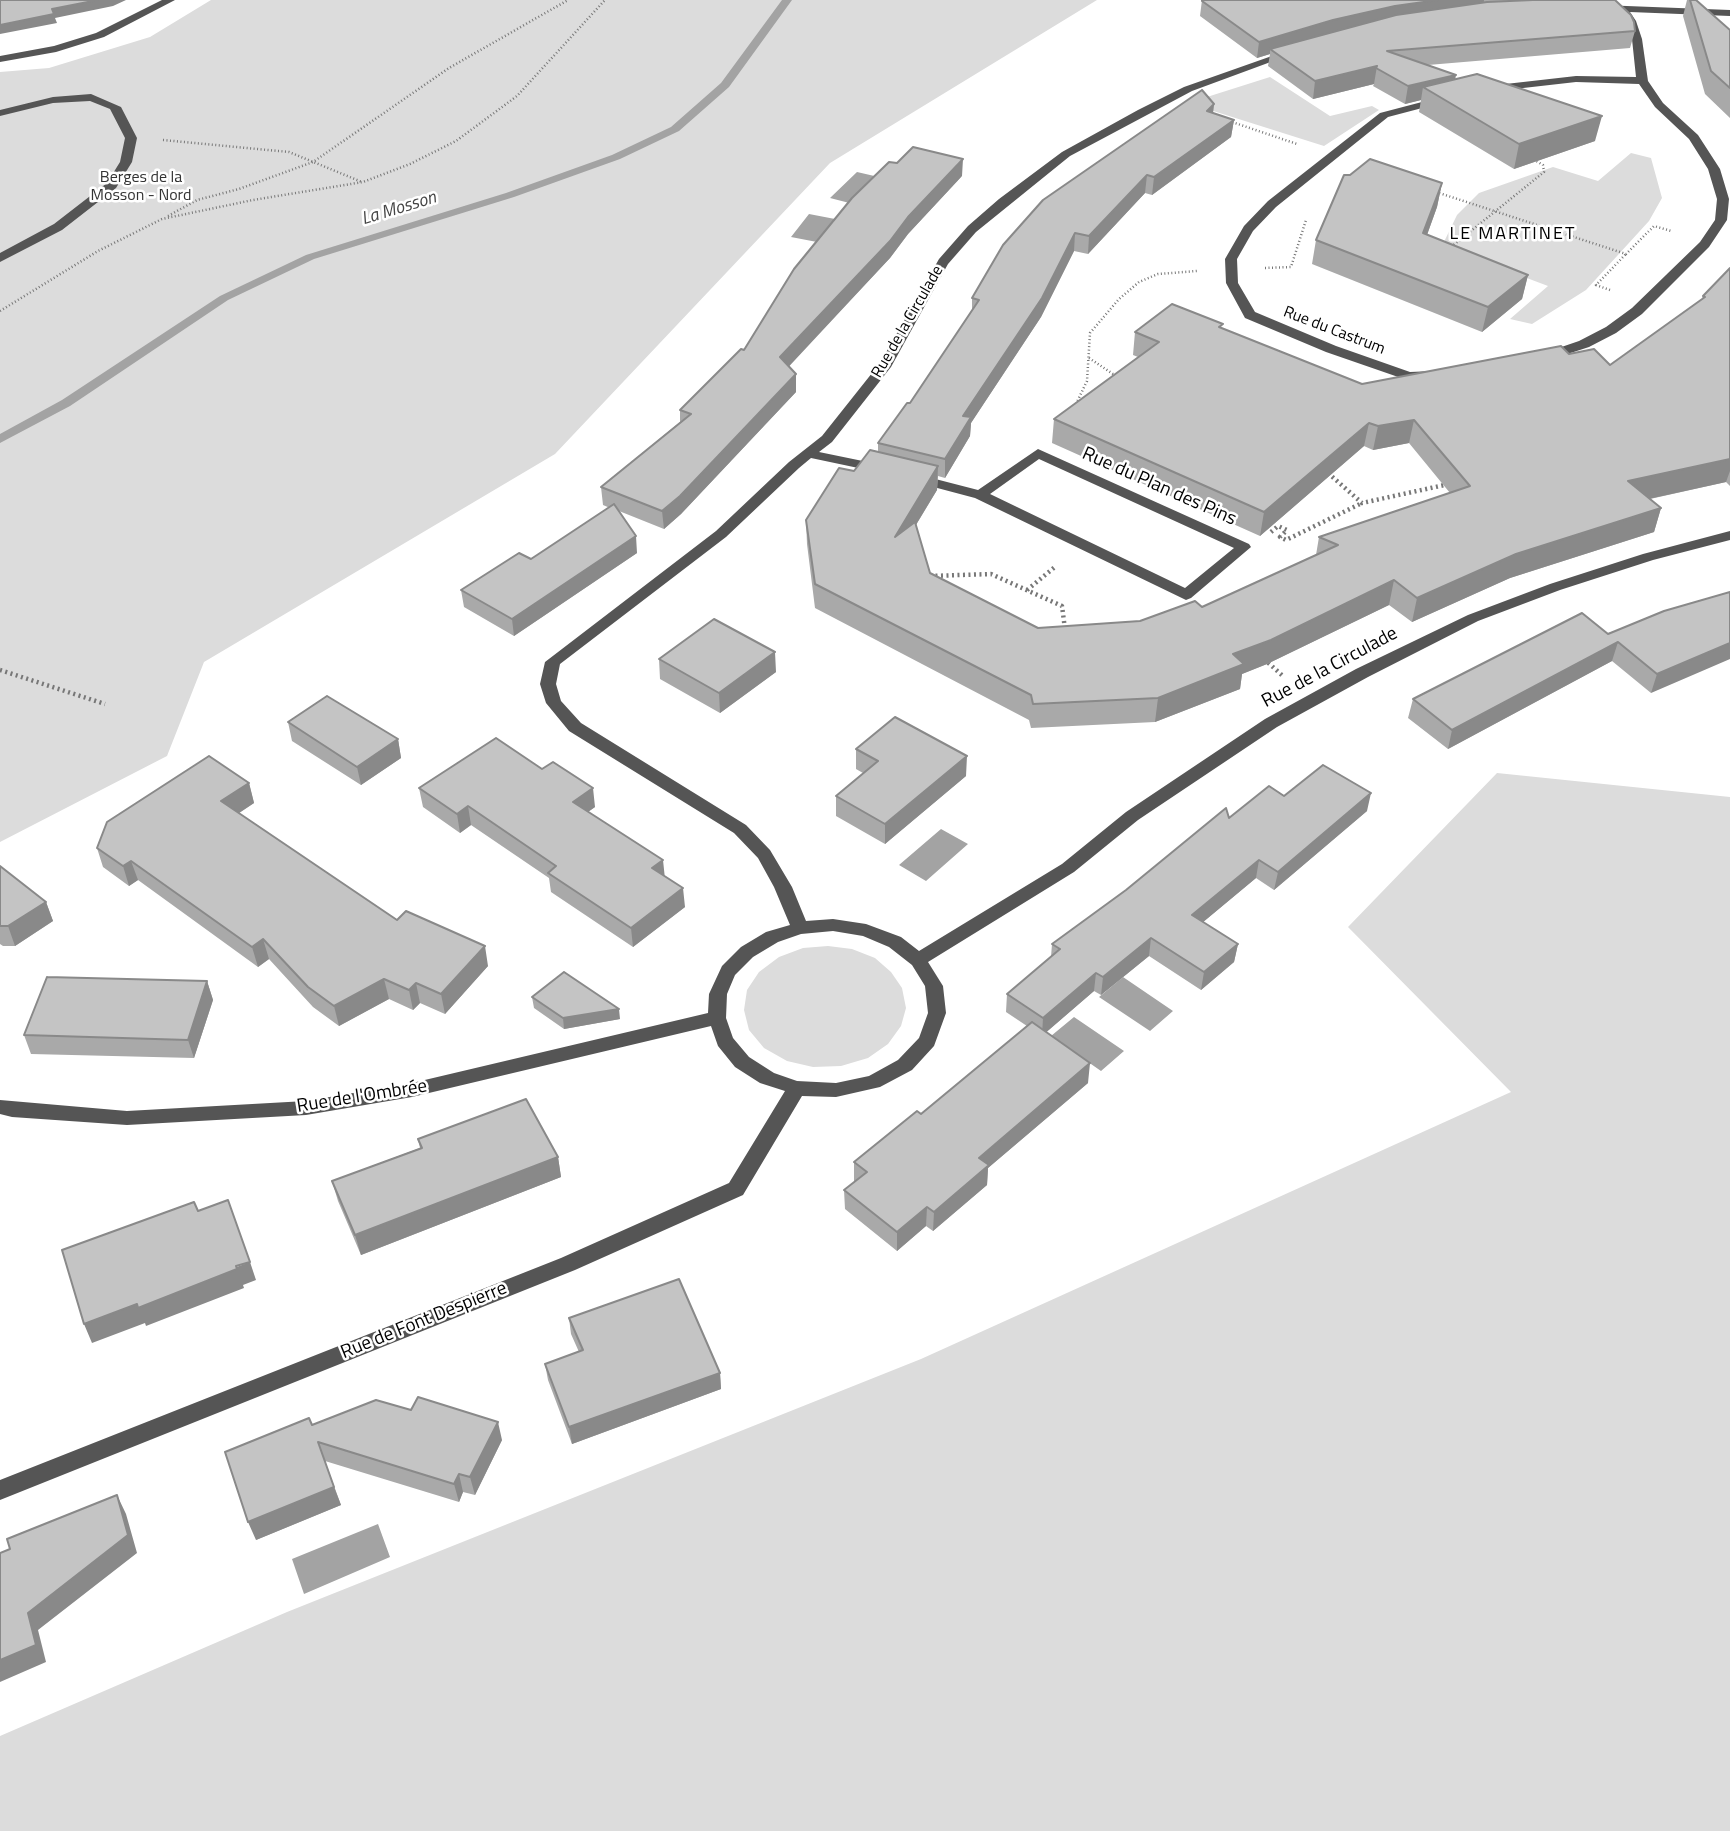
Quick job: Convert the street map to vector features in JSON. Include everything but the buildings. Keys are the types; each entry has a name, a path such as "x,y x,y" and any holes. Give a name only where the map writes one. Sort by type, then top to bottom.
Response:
{"street":[{"path":"0,60 55,49 100,35 170,0"},
{"path":"1530,361 1584,344 1611,330 1637,311 1705,244 1721,220 1723,200 1714,169 1694,137 1659,105 1642,81 1637,39 1631,21 1621,7"},
{"path":"1581,8 1621,7 1730,13"},
{"name":"Rue de la Circulade","path":"800,928 764,854 740,829 575,727 554,702 548,684 553,662 721,534 794,465 810,454 855,407 886,364 943,262 972,229 1003,202 1066,154 1142,112 1200,85 1310,47"},
{"path":"1471,93 1498,87 1576,79 1642,81"},
{"path":"1231,269 1231,259 1248,229 1272,204 1384,115 1458,96"},
{"path":"0,113 53,100 91,97 115,107 131,138 126,162 112,185 58,227 0,258"},
{"name":"Rue du Castrum","path":"1231,269 1233,283 1250,315 1331,349 1409,376 1437,373"},
{"path":"980,495 1038,453"},
{"name":"Rue du Plan des Pins","path":"810,454 901,473 980,495 1186,595 1244,547 1038,453"},
{"name":"Rue de la Circulade","path":"918,960 1068,868 1132,816 1271,723 1311,701 1473,618 1582,578 1730,535"},
{"path":"833,925 866,930 895,942 918,960 934,986 937,1013 927,1041 905,1065 873,1082 836,1090 797,1088 766,1078 742,1062 725,1041 717,1018 718,994 728,971 747,952 772,937 800,928 833,925"},
{"name":"Rue de l'Ombrée","path":"0,1107 127,1118 306,1108 412,1090 717,1018"},
{"name":"Rue de Font Despierre","path":"0,1490 568,1264 736,1189 797,1088"}],"path":[{"path":"0,311 98,251 197,200 313,162 449,68 568,0"},
{"path":"162,219 253,200 363,183 410,164 456,141 517,96 606,0"},
{"path":"1229,121 1332,155"},
{"path":"131,138 289,152 363,183"},
{"path":"1444,252 1544,172 1543,165 1528,155"},
{"path":"1432,191 1626,254"},
{"path":"1038,453 1043,434 1080,401 1087,381 1090,333 1119,299 1139,282 1158,274 1291,267 1307,217"},
{"path":"1596,285 1654,226"},
{"path":"1088,357 1127,382"},
{"path":"1082,394 1092,392"},
{"path":"1326,471 1362,503"},
{"path":"1286,540 1362,503 1462,481"},
{"path":"925,577 991,573 1062,606 1066,639"},
{"path":"1260,656 1311,701"},
{"path":"0,670 105,704"}],"green space":[{"name":"Berges de la Mosson - Nord","path":"211,0 1097,0 830,163 555,454 204,662 167,756 0,842 0,72 49,68 150,37"},
{"path":"1270,77 1330,116 1372,106 1379,110 1324,146 1188,103"},
{"path":"1631,153 1651,158 1662,198 1649,221 1586,290 1532,324 1510,319 1548,286 1442,246 1457,215 1479,193 1553,167 1598,181"},
{"path":"1497,773 1730,797 1730,1831 0,1831 0,1736 287,1612 921,1359 1511,1092 1348,927"},
{"path":"828,946 852,949 875,958 891,972 902,988 906,1008 901,1026 888,1044 868,1058 841,1066 813,1067 787,1061 764,1048 749,1030 744,1010 747,990 759,972 779,957 803,948"}],"shaded area":[{"path":"857,172 883,178 865,207 830,198"},
{"path":"809,214 835,219 817,242 791,237"},
{"path":"941,829 968,844 926,881 899,865"},
{"path":"1123,977 1173,1011 1150,1031 1099,997"},
{"path":"1074,1017 1124,1051 1101,1071 1051,1036"},
{"path":"378,1524 390,1557 304,1594 292,1559"}],"waterway":[{"name":"La Mosson","path":"0,439 66,403 224,298 310,257 510,195 616,157 675,129 725,85 787,0"}],"district":[{"name":"LE MARTINET","path":"1513,235"}]}
